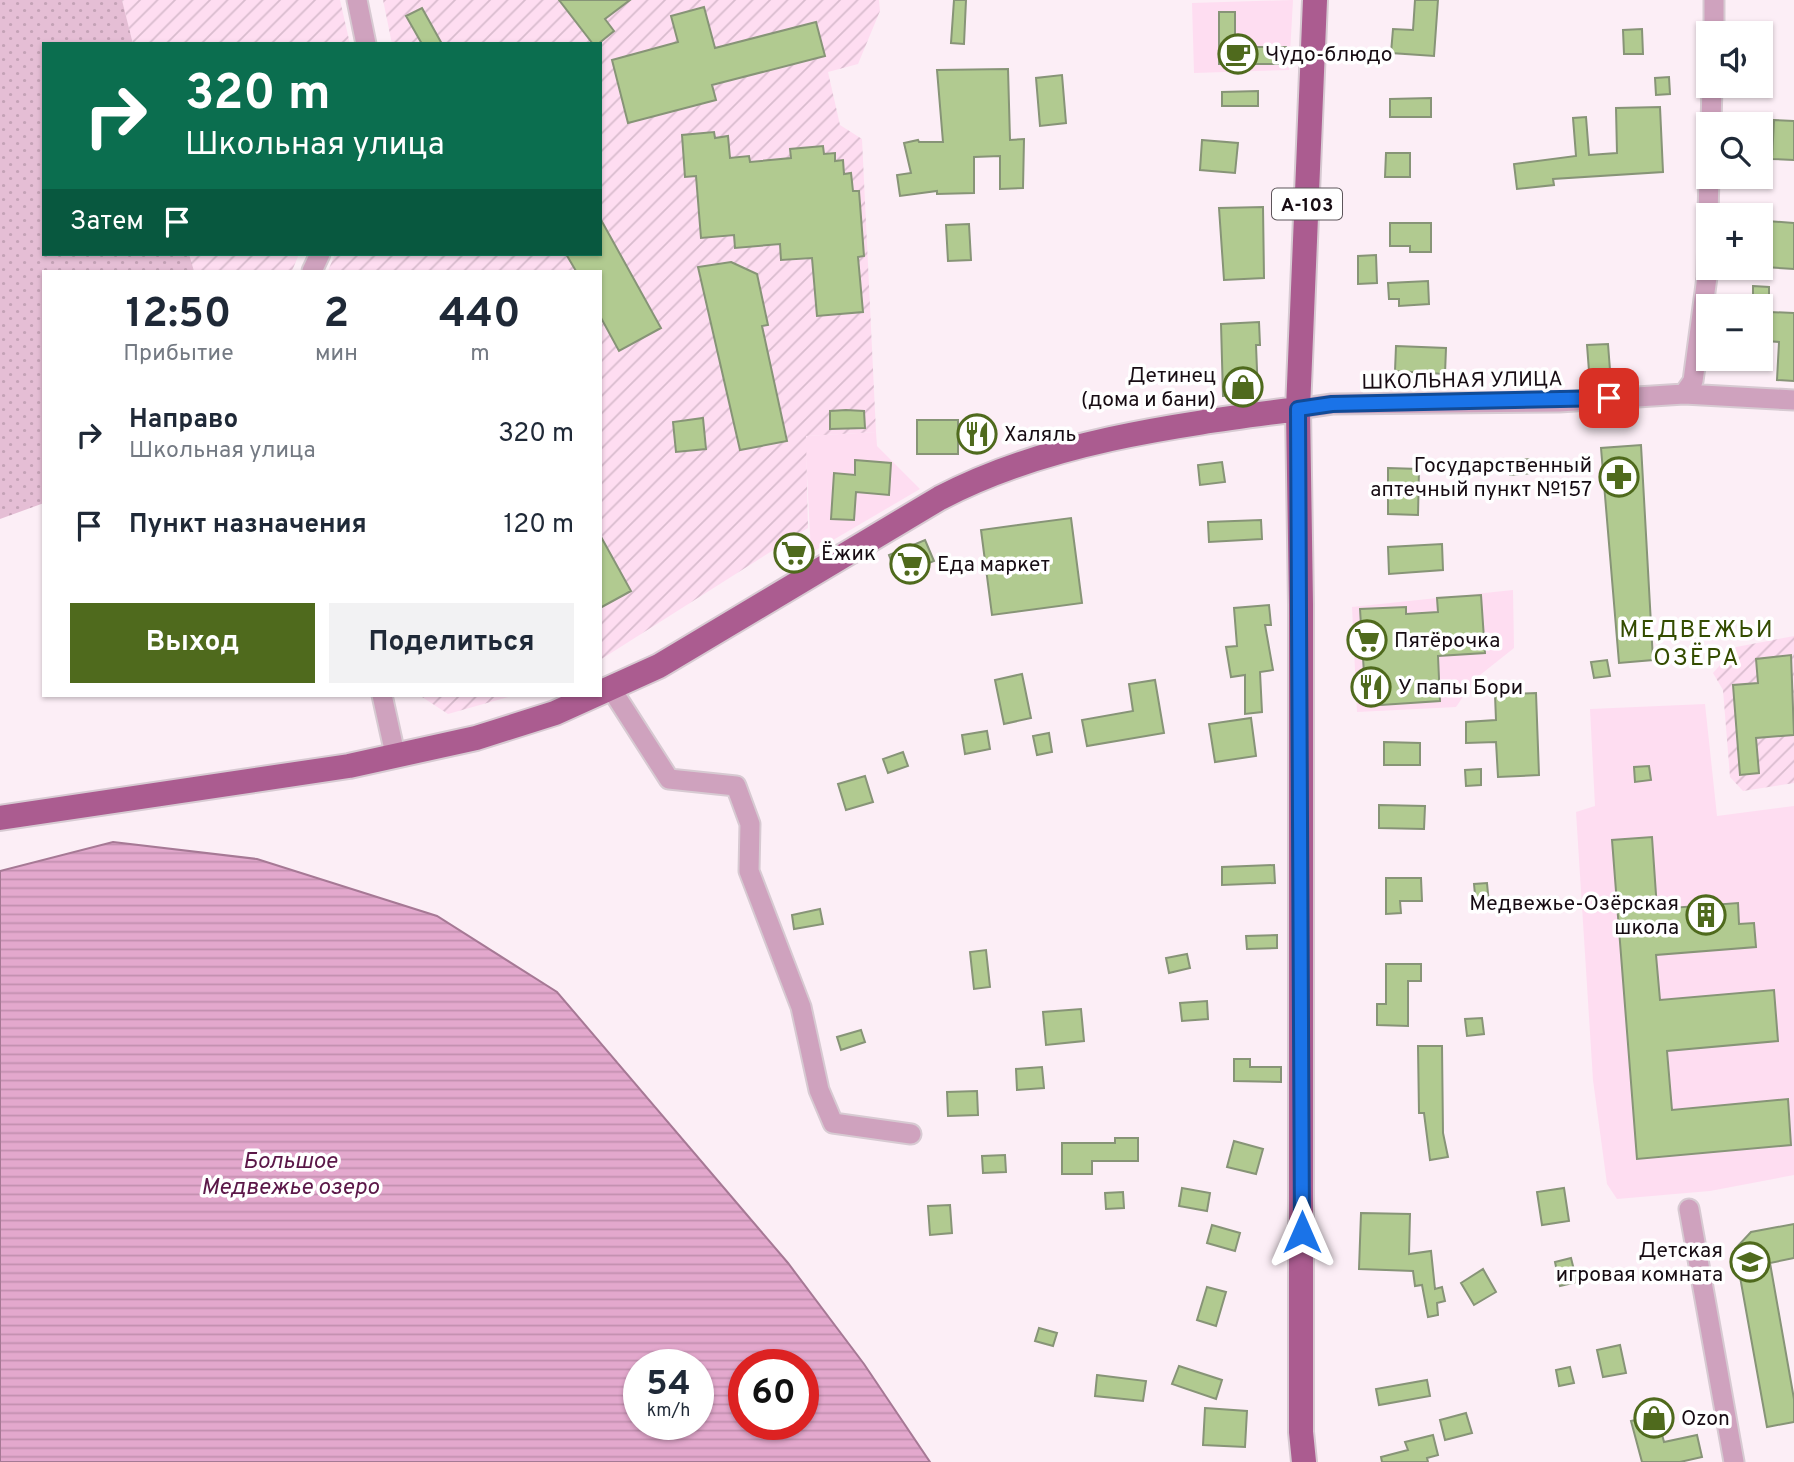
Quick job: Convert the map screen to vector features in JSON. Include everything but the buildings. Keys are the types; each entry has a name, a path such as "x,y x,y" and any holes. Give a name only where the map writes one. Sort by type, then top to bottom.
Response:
{"main road":[{"name":"А-103","path":"1304,1462 1301,1432 1301,641 1298,409 1315,0"},
{"path":"602,694 659,666 940,498 985,474 1039,457 1150,432 1298,409"},
{"path":"0,818 349,766 476,738 555,713 595,697"}],"street":[{"path":"357,0 366,42"},
{"path":"1714,0 1714,21"},
{"path":"1684,394 1693,382 1707,280"},
{"name":"ШКОЛЬНАЯ УЛИЦА","path":"1298,409 1332,404 1559,402 1684,394 1794,400"},
{"path":"612,690 669,779 736,786 743,798 750,824 749,871 801,1007 819,1090 833,1123 911,1134"},
{"path":"382,697 395,754"},
{"path":"1689,1209 1734,1462"}],"shaded area":[{"path":"0,0 122,0 132,42 42,42 42,256 190,256 194,270 42,270 42,504 0,519"},
{"path":"122,0 340,0 350,42 132,42"},
{"path":"383,0 879,0 880,11 858,64 828,72 840,125 862,139 876,432 806,436 808,528 602,659 602,270 328,270 334,256 602,256 602,42 392,42"},
{"path":"1293,0 1289,70 1194,73 1192,3"},
{"path":"190,256 298,256 292,270 194,270"},
{"path":"876,432 877,446 920,489 811,553 805,436"},
{"path":"1513,590 1514,648 1475,679 1456,707 1357,712 1352,607"},
{"path":"1794,636 1794,783 1743,791 1730,777 1723,690 1713,673 1736,647"},
{"path":"422,697 508,697 448,714"},
{"path":"1705,704 1717,816 1794,806 1794,1175 1710,1191 1617,1199 1607,1184 1593,1080 1576,812 1595,806 1590,709"}],"water":[{"name":"Большое Медвежье озеро","path":"113,842 257,859 437,916 557,992 788,1263 864,1364 930,1462 0,1462 0,871"}],"place":[{"name":"Чудо-блюдо","path":"1238,54"},
{"name":"Детинец (дома и бани)","path":"1243,387"},
{"name":"Халяль","path":"977,434"},
{"name":"Государственный аптечный пункт №157","path":"1619,477"},
{"name":"Ёжик","path":"794,553"},
{"name":"Еда маркет","path":"910,564"},
{"name":"Пятёрочка","path":"1367,640"},
{"name":"У папы Бори","path":"1371,687"},
{"name":"Медвежье-Озёрская школа","path":"1706,915"},
{"name":"Детская игровая комната","path":"1750,1262"},
{"name":"Ozon","path":"1654,1418"}],"district":[{"name":"МЕДВЕЖЬИ ОЗЁРА","path":"1697,643"}],"route":[{"path":"1302,1232 1298,409 1332,404 1559,402 1609,398"}]}
